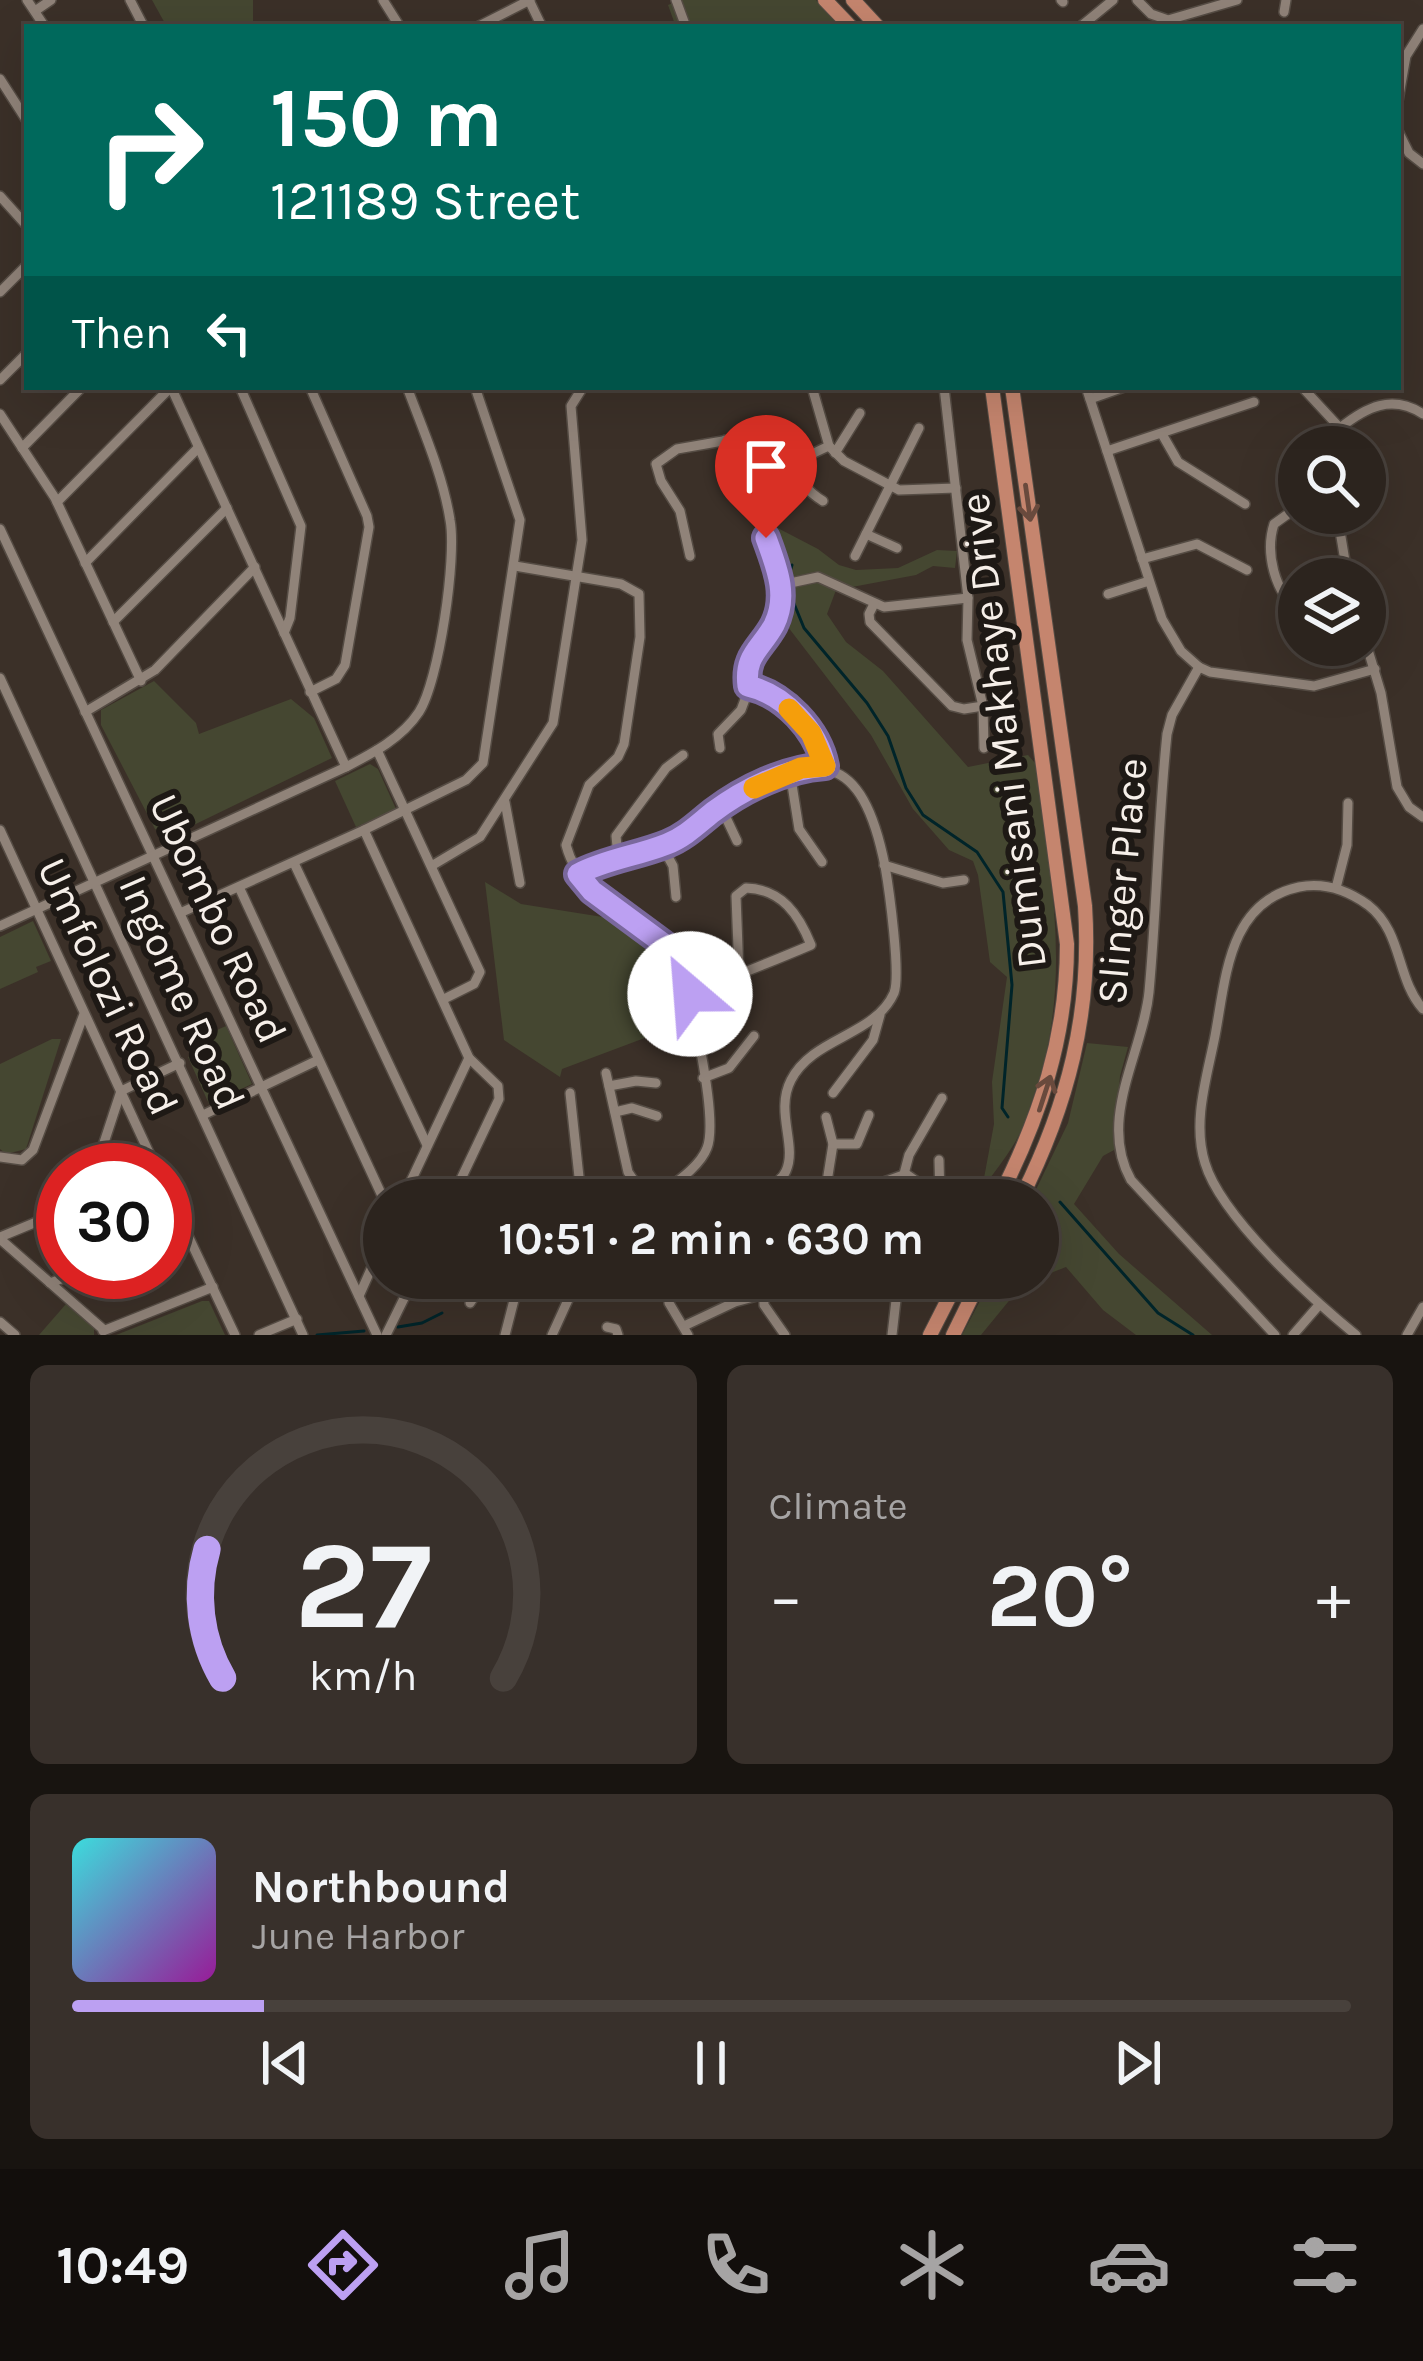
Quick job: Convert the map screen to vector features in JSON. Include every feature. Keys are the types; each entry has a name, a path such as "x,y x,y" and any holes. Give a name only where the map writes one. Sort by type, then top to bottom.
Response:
{"main road":[{"path":"825,0 848,24"},
{"path":"853,0 875,24"},
{"name":"Dumisani Makhaye Drive","path":"992,390 1067,944 1063,1015 1051,1076 1008,1179"},
{"name":"Dumisani Makhaye Drive","path":"1012,390 1083,892 1087,958 1081,1033 1066,1094 1029,1179"},
{"path":"930,1335 948,1299"},
{"path":"953,1335 971,1299"}],"street":[{"path":"27,0 43,24"},
{"path":"35,11 51,0"},
{"path":"483,24 529,0"},
{"path":"1085,24 1113,0"},
{"path":"1136,0 1162,20 1237,0"},
{"path":"1193,0 1204,10"},
{"path":"1401,84 1406,56 1423,29"},
{"path":"0,79 24,116"},
{"path":"1401,137 1409,153 1423,164"},
{"path":"0,196 24,223"},
{"path":"0,292 24,268"},
{"path":"0,380 24,356"},
{"path":"22,448 79,390"},
{"path":"56,502 168,390"},
{"path":"172,390 346,767"},
{"path":"241,390 301,526 284,633"},
{"path":"310,692 336,680 345,665 369,527 362,498 311,390"},
{"path":"0,926 346,767 404,730 423,706 433,675 451,560 450,516 408,390"},
{"path":"180,913 466,780 483,763 514,566 518,510 476,390"},
{"path":"433,865 480,837 551,730 582,524 571,406 581,390"},
{"path":"813,390 832,449 890,487 917,492 956,488"},
{"path":"944,390 968,598 968,649 983,706 984,748"},
{"path":"1305,390 1338,426"},
{"path":"1382,390 1384,404"},
{"path":"1088,393 1168,633 1199,668 1314,686 1375,669"},
{"path":"1107,451 1254,402"},
{"path":"1343,426 1361,412 1384,404 1406,404 1423,414"},
{"path":"720,748 718,734 741,710 748,686 746,665 774,624 781,585 760,520 773,485 790,466 832,449 860,413"},
{"path":"0,414 56,502 141,681"},
{"path":"855,556 919,428"},
{"path":"690,556 680,511 657,468 658,461 677,449 763,434 786,456 806,491 823,501"},
{"path":"1162,434 1178,462 1245,504"},
{"path":"724,440 737,472"},
{"path":"85,563 198,448"},
{"path":"113,622 226,508"},
{"path":"1278,521 1270,550 1278,578"},
{"name":"Ubombo Road","path":"0,529 377,1335"},
{"path":"866,533 897,548"},
{"path":"1142,559 1197,544 1247,570"},
{"path":"514,566 628,586 641,604 624,744 618,757 589,785 568,835 567,851 590,889 676,953 690,994 709,1144 701,1160 677,1179"},
{"path":"86,712 141,681 255,567"},
{"path":"781,585 818,577 874,604 893,607 968,598"},
{"path":"1108,594 1149,581"},
{"path":"874,604 871,622 952,706 983,706"},
{"path":"1374,666 1397,787 1409,807 1423,818"},
{"name":"Slinger Place","path":"1199,668 1172,715 1167,734 1147,1008 1124,1082 1120,1148 1131,1180 1275,1335"},
{"name":"Ingome Road","path":"0,678 303,1335"},
{"path":"748,686 768,691 800,719 818,745 825,766 850,781 862,796 884,865 897,980 869,1046 832,1093"},
{"path":"377,750 480,972 473,984 444,999"},
{"path":"618,857 616,836 666,768 682,755"},
{"path":"578,874 684,836 721,807 790,772 825,766"},
{"path":"790,772 799,829 822,862"},
{"path":"505,802 520,883"},
{"path":"1336,888 1347,845 1348,803"},
{"path":"721,807 737,841"},
{"name":"Umfolozi Road","path":"0,830 145,1143"},
{"path":"364,830 469,1058 495,1082 500,1100 461,1179"},
{"path":"662,846 673,866 676,897"},
{"path":"294,863 427,1145"},
{"path":"884,865 943,883 964,880"},
{"path":"239,886 374,1179"},
{"path":"1355,1335 1318,1305 1222,1198 1204,1161 1200,1117 1231,954 1240,930 1264,901 1306,886 1336,888 1370,907 1383,921 1401,956 1412,994 1423,1009"},
{"path":"690,994 811,945 797,915 764,890 740,890 735,898 739,974"},
{"path":"676,953 699,942"},
{"path":"0,1157 22,1160 33,1150 84,1014"},
{"path":"781,1178 791,1147 785,1099 792,1077 821,1048 880,1015"},
{"path":"703,1078 729,1068 754,1036"},
{"path":"412,1179 469,1058"},
{"path":"203,1115 318,1060"},
{"path":"103,1143 121,1091 180,1063"},
{"path":"606,1072 634,1179"},
{"path":"609,1086 656,1083"},
{"path":"570,1093 578,1179"},
{"path":"904,1174 908,1155 942,1098"},
{"path":"615,1112 630,1108 657,1116"},
{"path":"833,1144 857,1144 869,1115"},
{"path":"826,1117 833,1144 827,1179"},
{"path":"939,1160 940,1179"},
{"path":"891,1179 904,1174"},
{"path":"904,1174 911,1179"},
{"path":"36,1223 0,1238 36,1270"},
{"path":"192,1243 235,1335"},
{"path":"67,1299 102,1333 213,1287"},
{"path":"359,1296 363,1287"},
{"path":"386,1335 404,1299"},
{"path":"470,1303 473,1299"},
{"path":"505,1335 514,1299"},
{"path":"552,1335 568,1299"},
{"path":"669,1299 686,1330 746,1299"},
{"path":"764,1299 785,1335"},
{"path":"892,1335 897,1299"},
{"path":"1293,1335 1318,1305"},
{"path":"1407,1335 1423,1306"},
{"path":"259,1335 297,1319"},
{"path":"0,1322 15,1335"},
{"path":"607,1327 616,1329 618,1335"}],"green space":[{"path":"152,0 253,0 253,24 165,24"},
{"path":"680,0 816,0 837,24 675,24 668,5"},
{"path":"770,524 839,565 856,570 898,568 937,550 957,551 955,568 933,566 916,575 836,590 827,614 846,642 883,671 968,767 1028,755 1035,763 1055,928 1053,1010 1047,1051 1023,1125 989,1179 984,1179 994,1124 992,1082 1007,977 990,962 978,875 973,861 949,850 913,809 871,735 788,627 781,563"},
{"path":"154,681 196,723 199,734 291,699 314,718 332,758 169,837 155,829 101,725 101,710"},
{"path":"370,764 378,769 396,809 356,827 335,781"},
{"path":"485,882 521,904 609,918 655,943 666,1030 562,1069 560,1077 504,1040"},
{"path":"33,921 51,961 0,989 0,937"},
{"path":"226,1026 252,1084 209,1104 188,1057 206,1049 201,1037"},
{"path":"61,1039 26,1149 6,1154 0,1149 0,1064"},
{"path":"1087,1043 1128,1047 1120,1076 1114,1150 1103,1156 1074,1204 1119,1254 1212,1335 1136,1335 1103,1310 1066,1267 1059,1270 1059,1179 1041,1179 1068,1123"},
{"path":"981,1299 1010,1299 981,1335 962,1335"},
{"path":"209,1301 225,1335 116,1335"},
{"path":"66,1304 94,1328 94,1335 39,1335"}],"waterway":[{"path":"788,578 792,565"},
{"path":"788,589 804,628 867,703 888,736 906,788 923,815 977,852 1003,892 1012,985 1002,1108 1008,1117"},
{"path":"1060,1202 1158,1313 1193,1335"},
{"path":"398,1327 442,1313"},
{"path":"317,1335 364,1331"}],"slow traffic":[{"path":"754,788 801,768 825,766 811,733 789,709"}],"route":[{"path":"690,994 676,953 592,891 578,874 598,863 684,836 724,805 774,778 825,766 818,745 800,719 768,691 748,686 748,659 772,628 780,602 780,577 766,538"}]}
